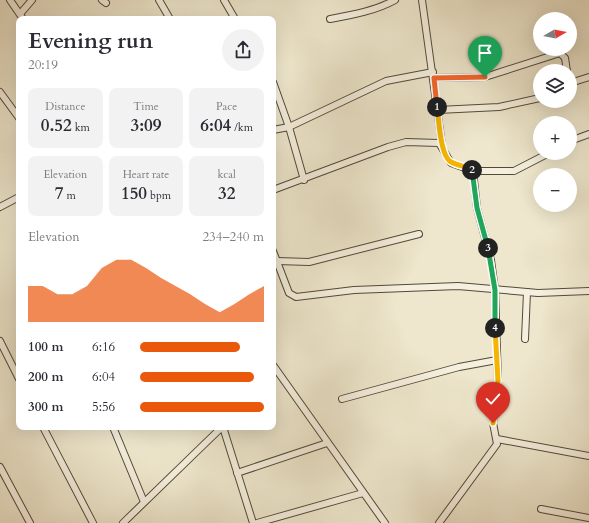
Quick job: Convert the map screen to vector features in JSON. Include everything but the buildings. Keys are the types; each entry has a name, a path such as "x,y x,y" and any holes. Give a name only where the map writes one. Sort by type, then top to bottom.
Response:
{"street":[{"path":"10,0 21,16"},
{"path":"23,16 32,0"},
{"path":"159,0 168,16"},
{"path":"224,0 233,16"},
{"path":"330,18 354,15 385,6 395,0"},
{"path":"422,0 442,145 451,163 473,171 514,171 535,160"},
{"path":"276,129 289,127 386,81 433,75 485,77 560,54 565,58 566,64"},
{"path":"577,81 589,78"},
{"path":"276,90 289,127 304,180"},
{"path":"0,92 16,114"},
{"path":"438,110 499,107 533,100"},
{"path":"577,138 589,134"},
{"path":"276,189 304,180 388,146 406,142 426,141 439,143 442,145"},
{"path":"438,523 494,449 497,439 493,423 498,381 495,290 491,260 477,208 473,171"},
{"path":"0,207 16,199"},
{"path":"419,234 309,262 277,261 289,293 296,297 354,290 458,286 527,292 589,291"},
{"path":"525,339 527,292"},
{"path":"0,341 16,373"},
{"path":"342,399 459,367 497,360"},
{"path":"276,369 385,523"},
{"path":"45,430 93,523"},
{"path":"114,430 144,502"},
{"path":"122,523 219,430"},
{"path":"223,430 253,523"},
{"path":"497,439 589,456"},
{"path":"237,473 327,443"},
{"path":"0,467 30,523"},
{"path":"257,523 363,493"},
{"path":"541,509 589,518"}],"route":[{"path":"485,77 434,78 442,145 451,163 460,164 473,171 477,208 491,260 495,290 498,381 494,404 493,423"}]}
